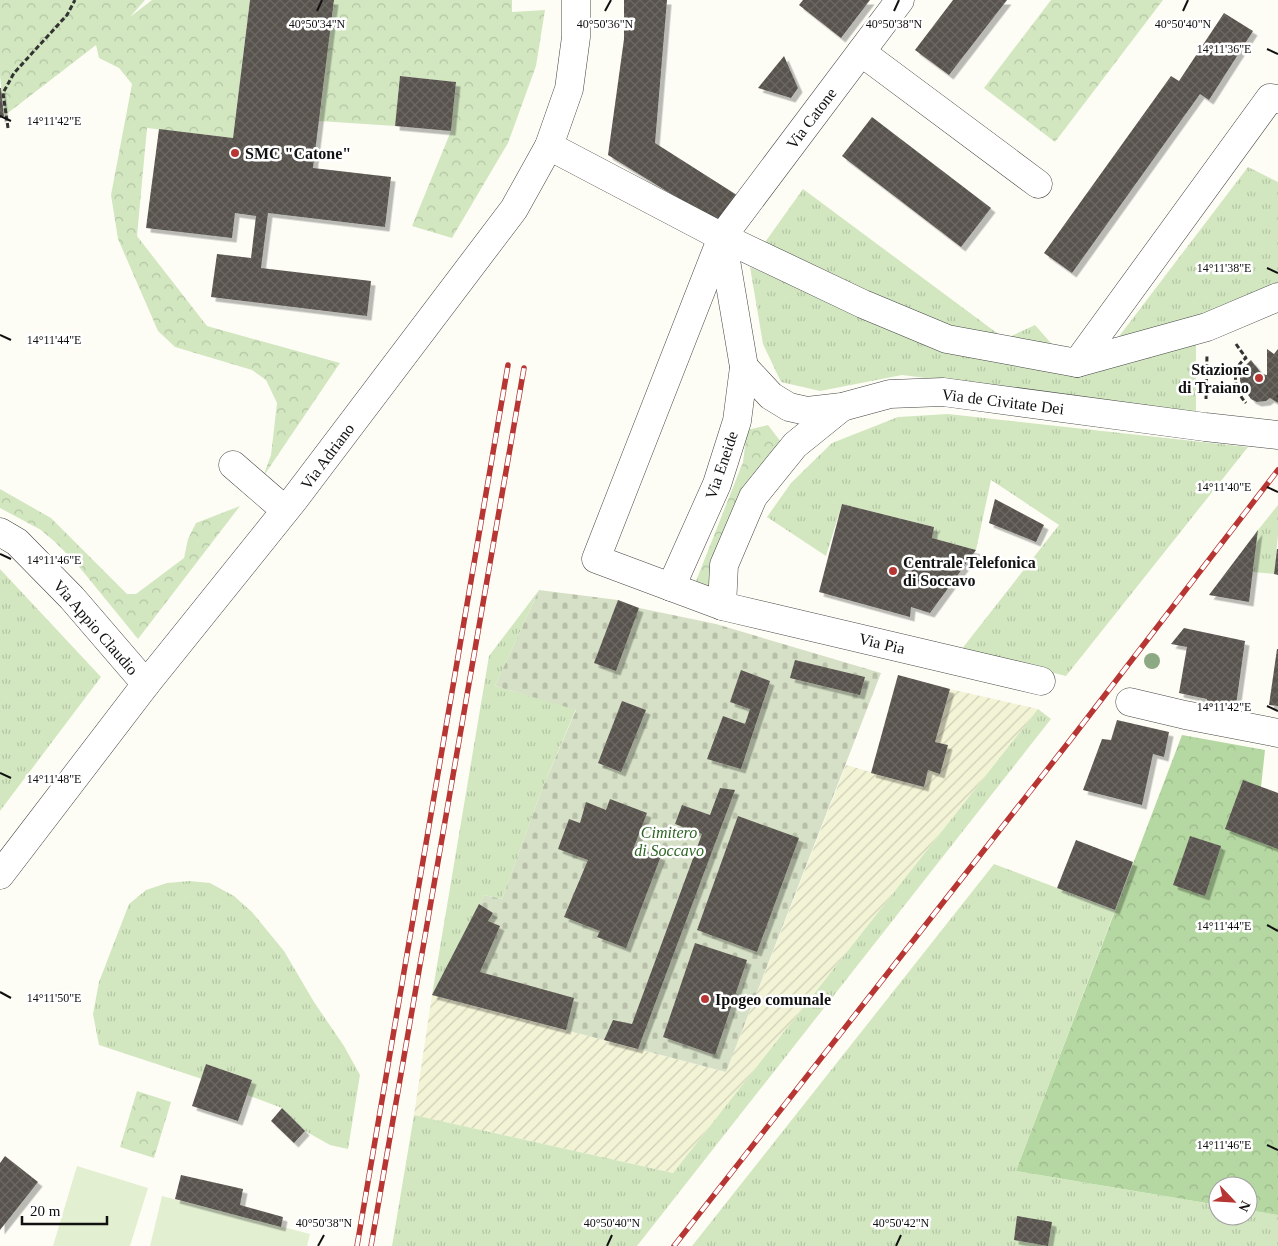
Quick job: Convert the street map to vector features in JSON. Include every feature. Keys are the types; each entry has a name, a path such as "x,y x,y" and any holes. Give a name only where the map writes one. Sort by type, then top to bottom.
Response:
{"street":[{"name":"Via Adriano","path":"0,875 146,684 285,510 514,209 549,146 569,89 576,37 576,0"},
{"name":"Via Catone","path":"671,587 596,558 722,237 900,0"},
{"path":"861,52 1038,184"},
{"path":"1077,363 1270,98 1278,99"},
{"path":"549,146 722,237 864,304 947,340 1077,363 1207,327 1278,297"},
{"name":"Via Eneide","path":"671,587 717,484 737,421 744,367 722,237"},
{"name":"Via de Civitate Dei","path":"744,367 771,396 789,407 807,411 842,407 890,394 943,392 1204,428 1251,419 1278,435"},
{"path":"671,587 722,606 724,565 753,497 796,445 842,407"},
{"path":"234,466 285,510"},
{"name":"Via Appio Claudio","path":"0,532 17,542 72,598 146,684"},
{"name":"Via Pia","path":"722,606 1041,680"},
{"path":"1130,702 1278,733"}],"path":[{"path":"8,128 3,93 14,73 67,15 75,0"},
{"path":"1206,404 1207,346"},
{"path":"1241,361 1236,374 1237,389 1251,419"}],"green space":[{"path":"0,0 145,0 130,17 152,0 250,0 233,138 147,128 137,236 207,326 340,363 263,477 271,455 277,403 266,380 252,370 175,347 158,331 118,239 111,195 132,84 119,68 99,58 96,45 4,116 0,76"},
{"path":"334,0 512,0 512,12 545,10 536,66 508,143 452,238 412,226 451,131 456,82 400,76 395,126 319,121"},
{"path":"1051,0 1163,0 1055,142 984,88"},
{"path":"1248,167 1278,182 1278,289 1261,298 1117,339"},
{"path":"803,189 1005,339 1035,325 1057,350 987,340 872,296 763,245"},
{"path":"750,267 942,350 1076,372 1132,363 1196,340 1196,412 902,375 820,391 781,382 763,344"},
{"path":"948,414 1248,447 1066,676 961,650 1059,525 991,480 976,550 932,538 934,527 842,504 826,556 767,517 791,483 832,443 898,417"},
{"path":"768,425 781,442 760,470 709,586 696,581 743,462 747,430"},
{"path":"0,489 51,518 127,594 136,594 184,558 188,539 196,523 240,506 138,639 76,563 55,542 41,530 0,508"},
{"path":"1278,505 1278,535 1274,574 1253,572 1258,530"},
{"path":"0,569 101,677 0,811"},
{"path":"539,590 495,686 576,709 542,789 502,899 484,895 432,995 489,656"},
{"name":"Cimitero di Soccavo","path":"539,590 618,600 639,608 716,624 881,673 726,1072 432,995 484,895 502,899 542,789 576,710 495,686"},
{"path":"950,689 1038,709 673,1173 414,1115 432,995 726,1072 846,765 924,787 928,770 940,773 948,745 935,742"},
{"path":"1038,709 1051,719 637,1246 392,1246 414,1115 673,1173"},
{"path":"1182,735 1265,750 1261,787 1278,849 1278,1215 1258,1212 1258,1176 1208,1176 1208,1203 1016,1171"},
{"path":"994,864 1115,910 1016,1171 1208,1203 1208,1226 1258,1226 1258,1212 1278,1215 1278,1246 692,1246"},
{"path":"190,881 210,883 234,896 252,912 284,951 314,1002 344,1046 360,1075 348,1149 330,1145 305,1131 282,1108 247,1095 252,1080 206,1064 202,1079 99,1045 93,1014 99,982 129,904 146,890 167,883"},
{"path":"137,1091 171,1102 154,1158 120,1147"},
{"path":"77,1166 148,1188 130,1246 53,1246"},
{"path":"162,1196 310,1234 307,1246 150,1246"}],"building":[{"name":"SMC \"Catone\"","path":"250,0 334,0 313,168 391,177 385,227 268,213 261,268 371,281 367,316 211,297 217,254 251,258 256,216 235,213 232,238 146,228 159,129 233,138"},
{"path":"624,0 667,0 655,143 740,197 720,224 608,155 624,39"},
{"path":"803,0 870,0 841,38 799,5"},
{"path":"953,0 1007,0 949,75 915,50"},
{"path":"1224,13 1253,31 1209,100 1200,94 1072,273 1044,253 1171,76 1179,81"},
{"path":"784,56 798,88 791,98 758,88"},
{"path":"400,76 456,82 451,131 395,126"},
{"path":"0,88 4,116 0,118"},
{"path":"872,117 991,208 961,247 842,156"},
{"name":"Stazione di Traiano","path":"1267,349 1274,354 1278,349 1278,403 1270,398 1266,401 1257,402 1251,399 1240,381 1240,374 1243,368 1251,360 1262,374 1267,375"},
{"path":"995,499 1044,525 1036,542 989,523"},
{"name":"Centrale Telefonica di Soccavo","path":"842,504 934,527 932,538 976,550 930,613 911,607 910,617 819,592"},
{"path":"1258,530 1249,602 1209,595"},
{"path":"1278,549 1278,575 1274,574"},
{"path":"618,600 639,608 616,671 594,663"},
{"path":"1184,628 1245,641 1235,712 1206,706 1207,699 1179,693 1187,647 1171,644"},
{"path":"1278,649 1278,706 1269,705"},
{"path":"795,660 865,677 860,695 790,678"},
{"path":"741,670 770,681 741,769 707,759 723,716 745,724 750,709 730,702"},
{"path":"898,675 950,689 935,742 948,745 940,774 928,770 924,787 871,773"},
{"path":"622,701 646,710 621,772 598,763"},
{"path":"1117,720 1169,732 1164,757 1153,754 1142,805 1083,790 1102,739 1111,740"},
{"path":"1243,780 1278,793 1278,849 1225,829"},
{"path":"720,788 735,790 638,1049 604,1040 613,1020 632,1024 702,834 675,824 682,805 710,815"},
{"path":"610,799 647,813 634,847 661,856 626,948 597,937 600,931 564,917 588,860 558,849 569,819 580,823 586,802 606,810"},
{"path":"738,816 799,838 757,952 697,930"},
{"path":"1190,836 1221,846 1205,896 1173,885"},
{"path":"1076,840 1133,862 1115,910 1057,888"},
{"path":"479,904 493,913 488,921 500,926 480,972 574,998 566,1030 432,995"},
{"name":"Ipogeo comunale","path":"695,943 747,960 715,1055 663,1037"},
{"path":"206,1064 252,1080 238,1121 192,1106"},
{"path":"282,1108 305,1131 294,1143 271,1121"},
{"path":"5,1156 38,1182 0,1230 0,1163"},
{"path":"181,1175 243,1189 240,1205 283,1217 281,1227 175,1199"},
{"path":"1017,1216 1052,1222 1048,1246 1014,1240"}],"railway":[{"path":"357,1246 508,365"},
{"path":"371,1246 524,368"},
{"path":"674,1246 1068,743 1278,470"}],"place":[{"name":"SMC \"Catone\"","path":"235,153"},
{"name":"Stazione di Traiano","path":"1259,378"},
{"name":"Centrale Telefonica di Soccavo","path":"893,571"},
{"name":"Ipogeo comunale","path":"705,999"}]}
